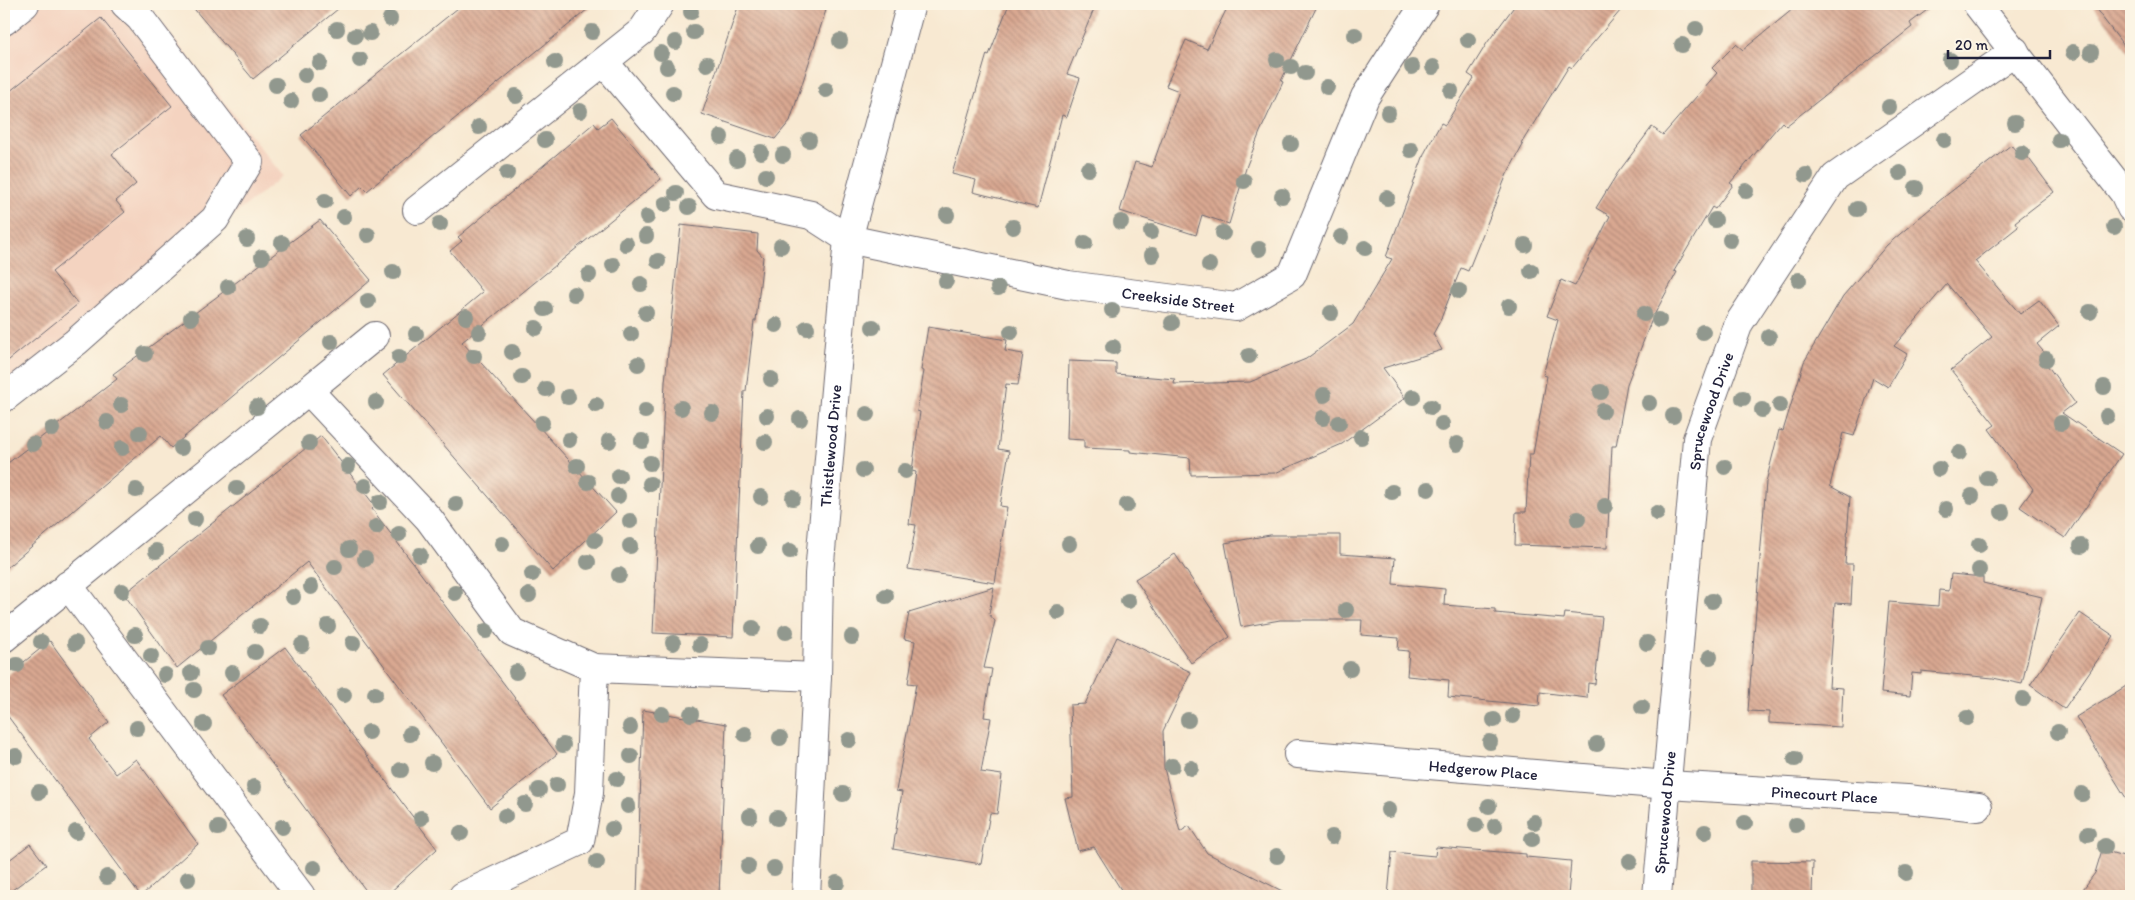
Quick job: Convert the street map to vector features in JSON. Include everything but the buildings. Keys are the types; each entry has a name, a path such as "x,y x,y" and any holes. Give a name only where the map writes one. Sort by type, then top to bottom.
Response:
{"street":[{"path":"4,21 25,4"},
{"path":"4,398 76,342 215,219 249,162 140,18 125,4"},
{"path":"417,210 642,31 660,4"},
{"name":"Thistlewood Drive","path":"806,896 817,677 819,574 848,239 911,4"},
{"name":"Creekside Street","path":"848,239 1068,285 1236,307 1292,275 1365,97 1425,4"},
{"path":"1977,4 2124,193 2131,208"},
{"name":"Sprucewood Drive","path":"1658,896 1697,439 1739,323 1834,177 2015,51"},
{"path":"604,62 716,195 811,215 848,239"},
{"path":"4,638 375,336"},
{"path":"308,391 429,520 512,632 594,668 817,677"},
{"path":"68,585 301,896"},
{"path":"463,896 580,841 589,793 594,668"},
{"name":"Hedgerow Place","path":"1298,754 1668,784"},
{"name":"Pinecourt Place","path":"1668,784 1907,799 1978,807"}],"shaded area":[{"path":"4,4 146,4 283,176 4,398"}]}
